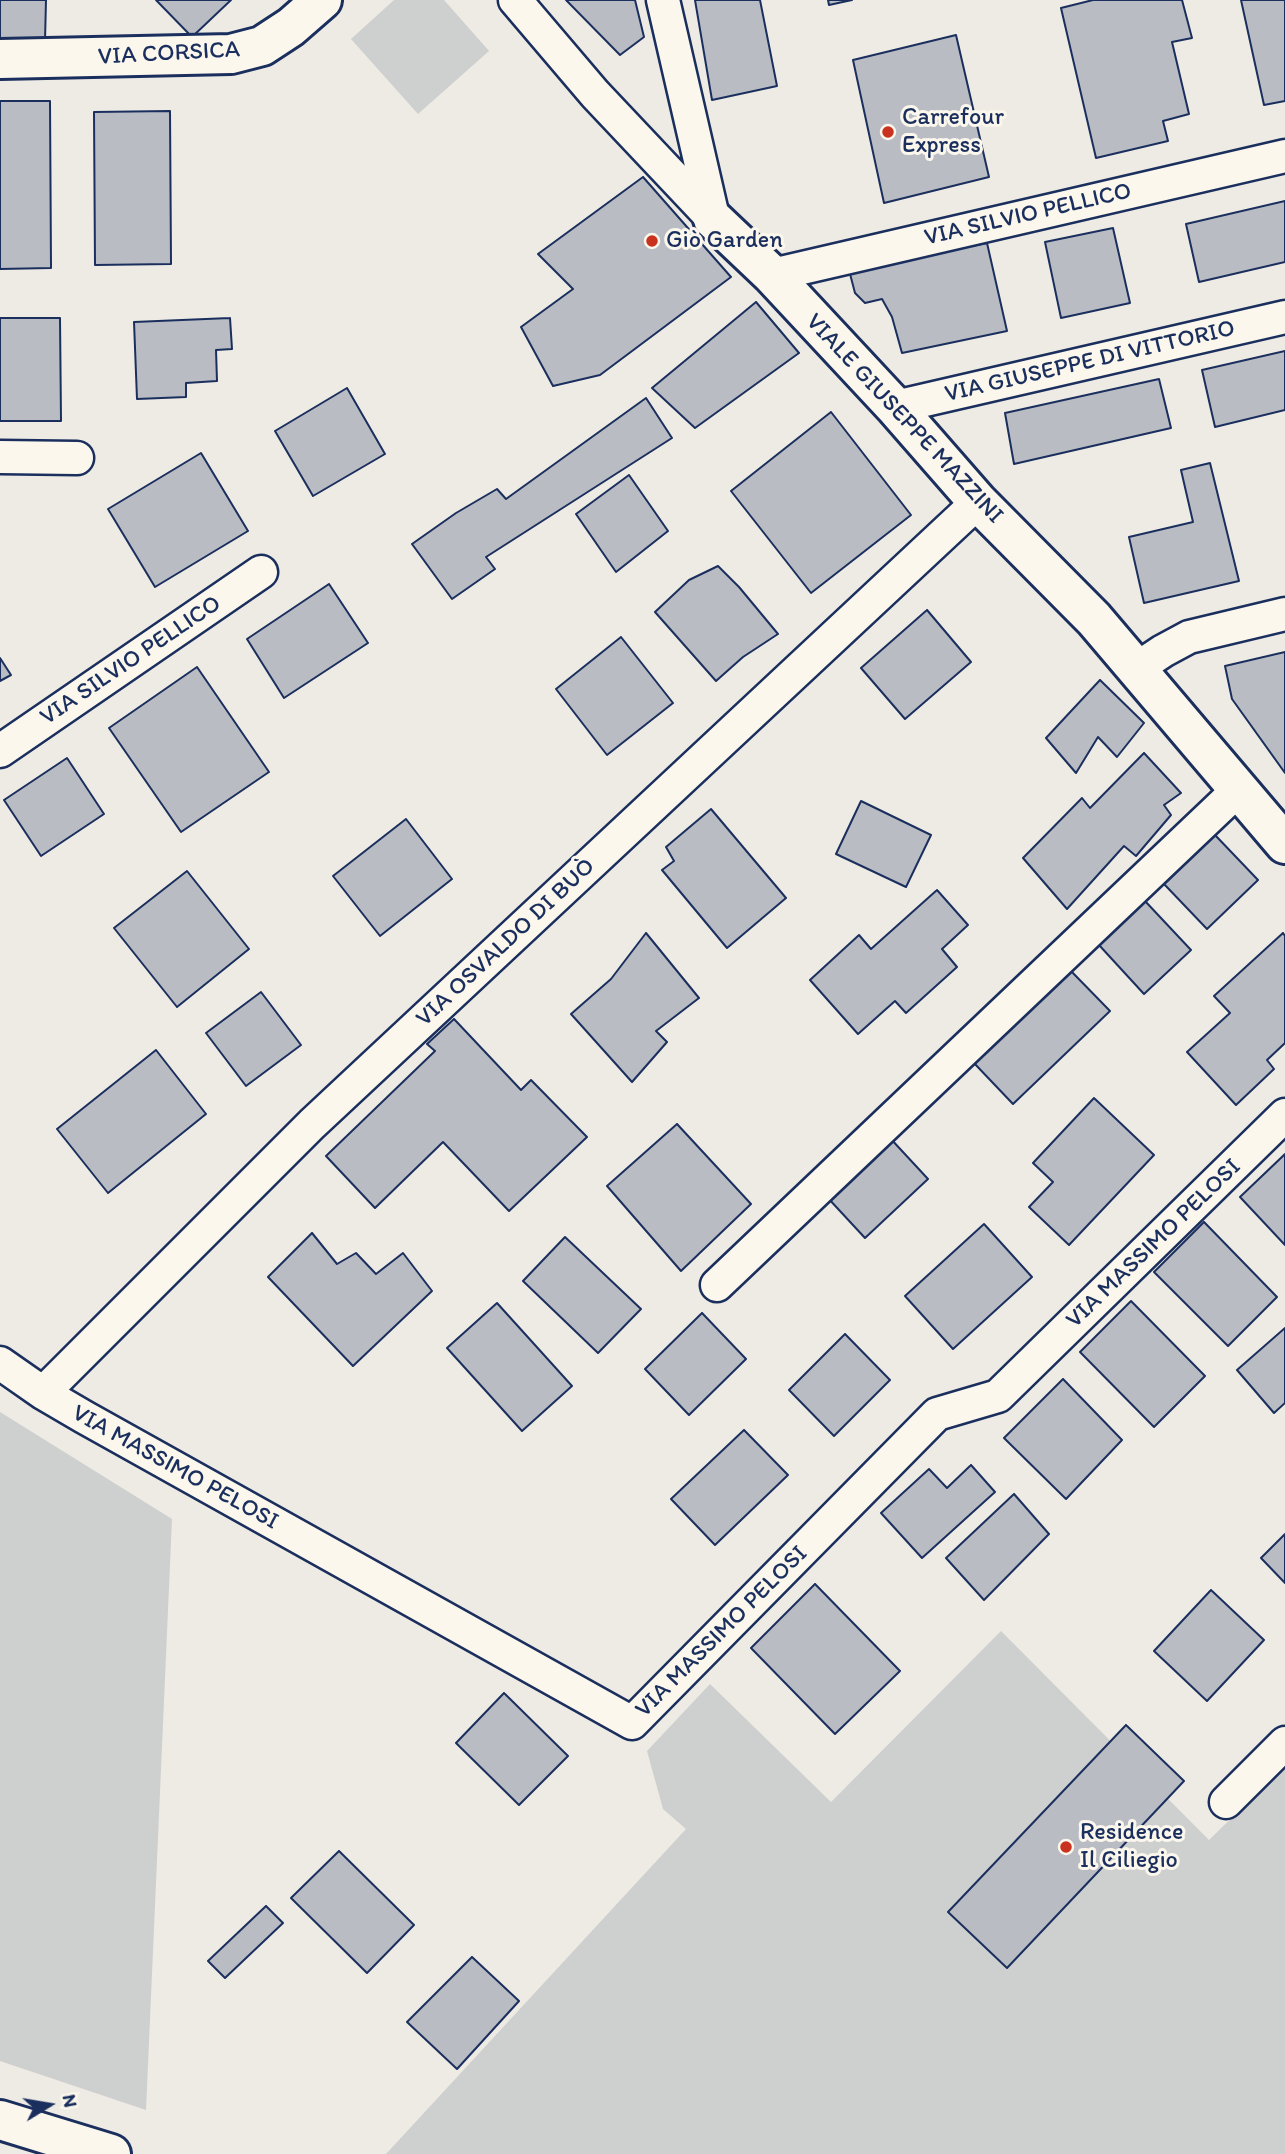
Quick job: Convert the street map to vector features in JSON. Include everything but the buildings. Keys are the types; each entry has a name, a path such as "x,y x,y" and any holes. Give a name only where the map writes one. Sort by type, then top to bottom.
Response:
{"street":[{"name":"VIA CORSICA","path":"0,60 231,54 262,46 291,27 322,0"},
{"name":"VIALE GIUSEPPE MAZZINI","path":"515,0 595,94 713,219 772,275 895,407 978,502 1094,619 1284,841"},
{"path":"663,0 713,219"},
{"name":"VIA SILVIO PELLICO","path":"772,275 1285,156"},
{"name":"VIA GIUSEPPE DI VITTORIO","path":"895,407 1285,317"},
{"path":"0,457 77,458"},
{"name":"VIA OSVALDO DI BUÒ","path":"43,1393 312,1124 978,502"},
{"name":"VIA SILVIO PELLICO","path":"0,751 261,572"},
{"path":"1136,668 1189,638 1285,614"},
{"path":"717,1285 1239,789"},
{"name":"VIA MASSIMO PELOSI","path":"0,1363 43,1393 632,1723 937,1414 998,1396 1285,1115"},
{"path":"1226,1802 1285,1743"},
{"path":"0,2120 111,2154"}],"shaded area":[{"path":"394,0 444,0 489,51 418,114 351,39"},
{"path":"0,1412 172,1519 146,2110 0,2061"},
{"path":"1001,1631 1209,1840 1285,1766 1285,2154 386,2154 686,1829 663,1809 647,1751 710,1684 831,1802"}],"place":[{"name":"Carrefour Express","path":"888,132"},
{"name":"Giò Garden","path":"652,241"},
{"name":"Residence Il Ciliegio","path":"1066,1847"}]}
